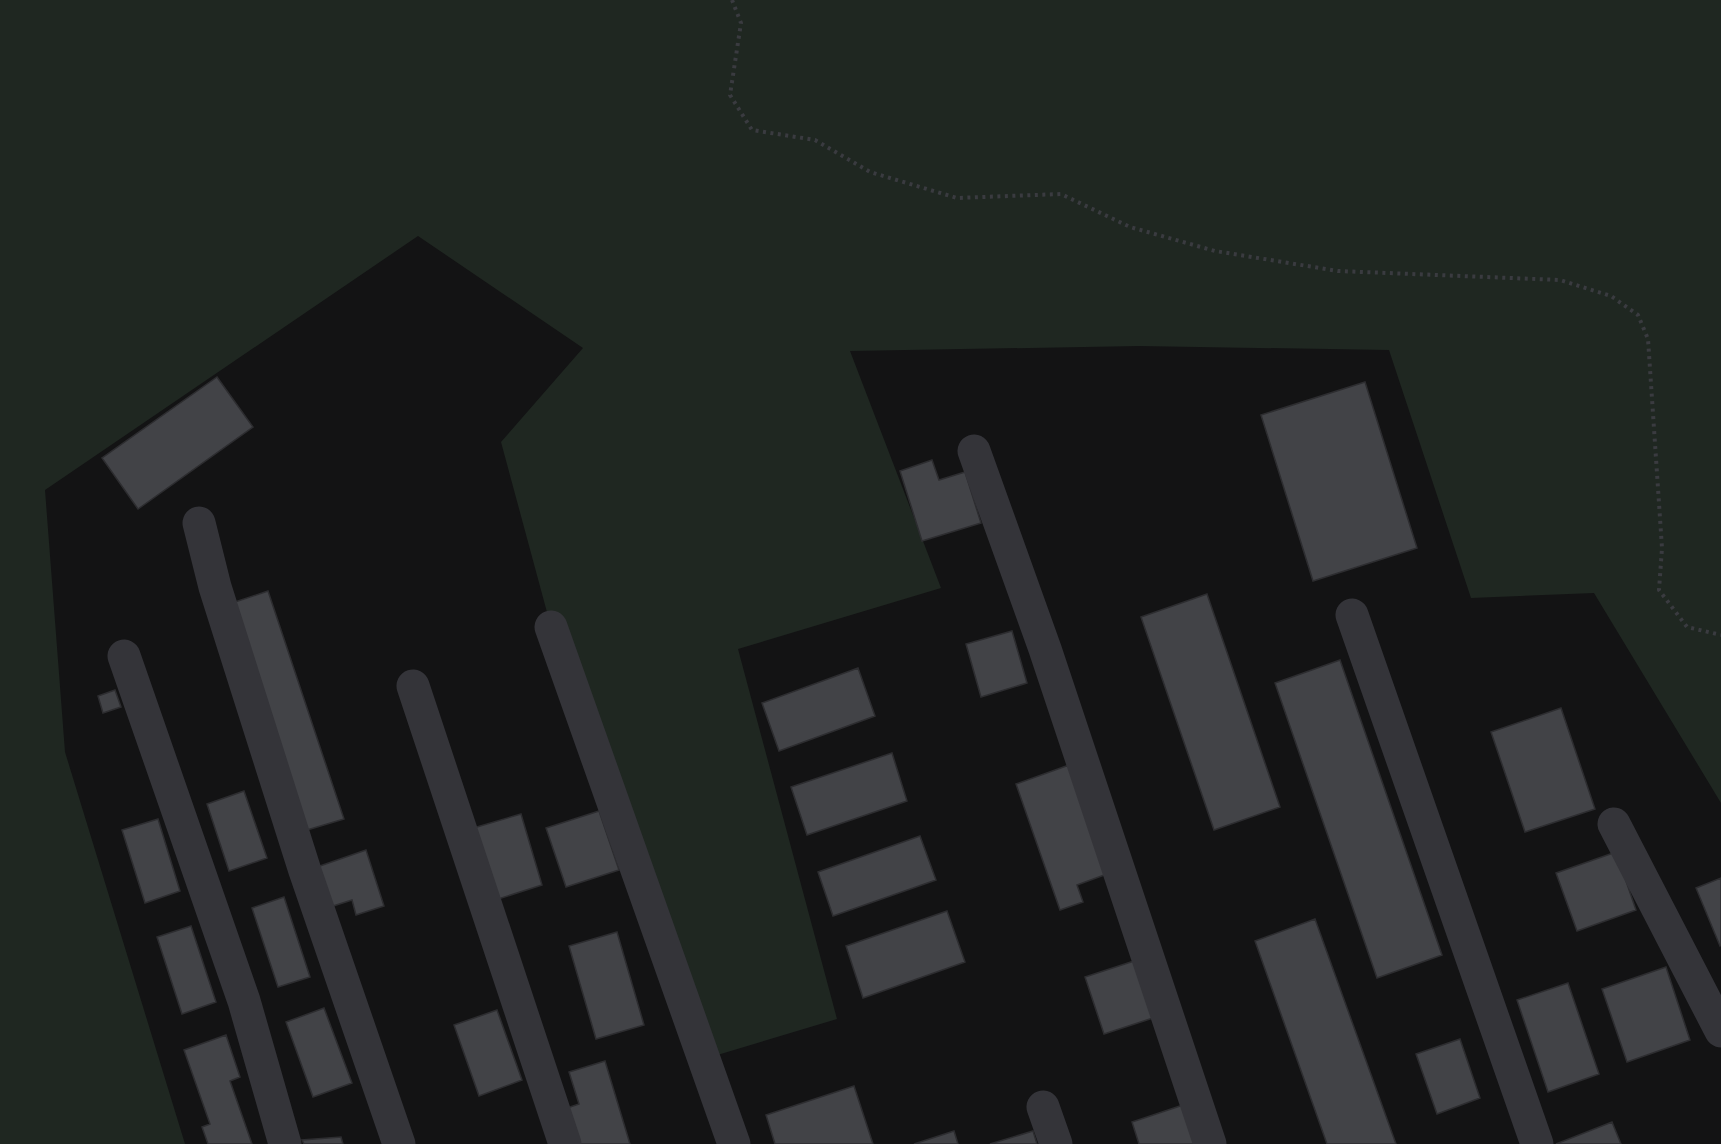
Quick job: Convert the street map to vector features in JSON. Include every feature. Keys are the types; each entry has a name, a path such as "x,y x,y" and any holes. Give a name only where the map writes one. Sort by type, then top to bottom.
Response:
{"lane":[{"path":"974,452 1045,649 1210,1144"},
{"path":"199,523 215,587 305,871 399,1144"},
{"path":"1352,615 1538,1144"},
{"path":"550,627 734,1144"},
{"path":"124,656 244,1001 285,1144"},
{"path":"413,686 565,1144"},
{"path":"1614,824 1721,1031"},
{"path":"1043,1107 1056,1144"}],"path":[{"path":"732,0 741,23 730,95 752,130 815,140 870,172 957,198 1062,194 1130,227 1227,253 1338,272 1560,280 1611,296 1638,315 1648,339 1662,548 1659,590 1687,627 1721,635"}],"shaded area":[{"path":"0,0 1721,0 1721,803 1594,593 1471,598 1389,350 1139,346 850,351 941,588 738,649 837,1019 704,1059 551,627 501,442 583,348 418,236 45,490 65,752 185,1144 0,1144"}],"building":[{"path":"217,377 253,427 138,509 102,458"},
{"path":"1365,382 1417,548 1313,581 1261,415"},
{"path":"932,460 939,480 965,472 981,523 922,541 900,471"},
{"path":"268,591 344,819 307,830 232,603"},
{"path":"1207,594 1280,807 1214,830 1141,617"},
{"path":"1012,631 1027,683 981,697 966,644"},
{"path":"1340,660 1442,955 1377,978 1275,683"},
{"path":"858,668 875,716 779,751 762,703"},
{"path":"115,690 121,707 103,713 98,696"},
{"path":"1561,708 1595,809 1525,832 1491,732"},
{"path":"892,753 907,801 807,835 791,787"},
{"path":"1069,765 1107,874 1077,885 1083,902 1060,910 1016,784"},
{"path":"244,791 267,858 229,871 207,804"},
{"path":"599,811 619,870 566,887 546,828"},
{"path":"521,814 542,885 492,901 470,829"},
{"path":"158,819 180,891 145,903 122,830"},
{"path":"920,836 936,880 833,916 818,872"},
{"path":"366,850 384,906 356,915 352,900 330,907 317,867"},
{"path":"1616,852 1636,910 1577,931 1556,873"},
{"path":"1721,878 1721,945 1720,946 1696,888"},
{"path":"284,897 310,977 278,987 252,908"},
{"path":"947,911 965,962 863,998 846,946"},
{"path":"1315,919 1396,1144 1327,1144 1255,941"},
{"path":"191,926 216,1002 182,1014 157,937"},
{"path":"617,932 644,1025 596,1039 569,946"},
{"path":"1137,960 1156,1017 1104,1034 1085,977"},
{"path":"1666,967 1690,1040 1627,1062 1602,989"},
{"path":"1568,983 1599,1074 1548,1092 1517,1000"},
{"path":"324,1008 352,1083 313,1097 286,1022"},
{"path":"497,1010 522,1080 479,1096 454,1025"},
{"path":"226,1035 240,1077 230,1081 252,1144 208,1144 202,1127 210,1124 184,1050"},
{"path":"1460,1039 1480,1098 1437,1114 1416,1054"},
{"path":"605,1061 630,1144 579,1144 567,1108 579,1104 569,1072"},
{"path":"854,1086 873,1144 775,1144 766,1115"},
{"path":"1186,1104 1199,1144 1139,1144 1132,1122"},
{"path":"1612,1122 1621,1144 1556,1144"},
{"path":"954,1131 958,1144 914,1144"},
{"path":"1033,1131 1037,1144 990,1144"},
{"path":"341,1137 343,1144 304,1144 302,1140"}]}
